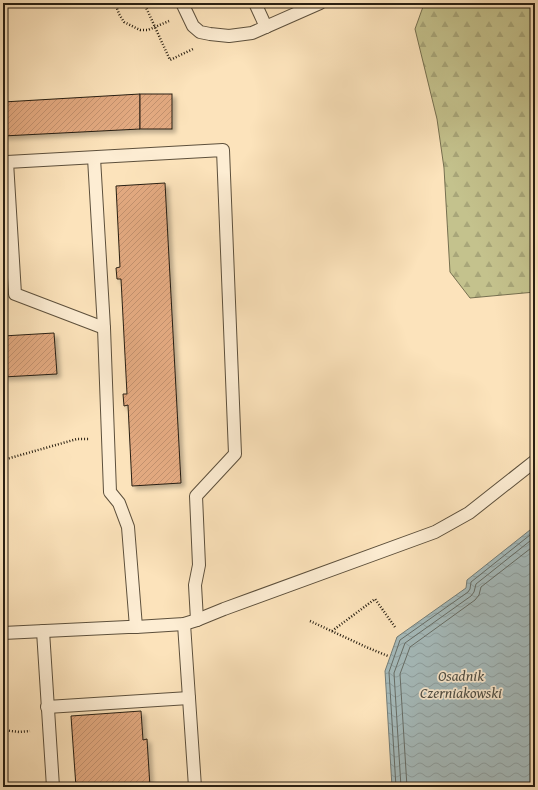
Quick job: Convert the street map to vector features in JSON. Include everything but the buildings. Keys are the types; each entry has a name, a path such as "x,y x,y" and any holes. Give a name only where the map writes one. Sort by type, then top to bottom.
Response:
{"lane":[{"path":"255,3 266,27"},
{"path":"184,8 193,26 200,32 229,36 252,33 320,3"},
{"path":"104,328 15,294 7,162 223,150 235,454 196,496 199,565 195,585 197,620"},
{"path":"94,158 104,328 110,492 119,503 128,526 136,627"},
{"path":"3,633 184,624 197,620 434,532 469,513 535,461"},
{"path":"184,624 195,787"},
{"path":"43,631 53,787"},
{"path":"47,707 189,698"}],"path":[{"path":"115,3 124,22 140,30 148,30 155,27 184,8"},
{"path":"144,3 170,60 221,35"},
{"path":"3,460 77,439 108,438"},
{"path":"332,631 375,599 396,627"},
{"path":"310,622 388,656"},
{"path":"3,730 19,732 49,730"},
{"path":"372,787 383,786"}],"green space":[{"path":"535,3 535,292 470,298 450,272 444,168 437,119 415,29 424,4"}],"water":[{"name":"Osadnik Czerniakowski","path":"535,526 535,787 392,787 385,671 397,637 466,588 467,580"}]}
